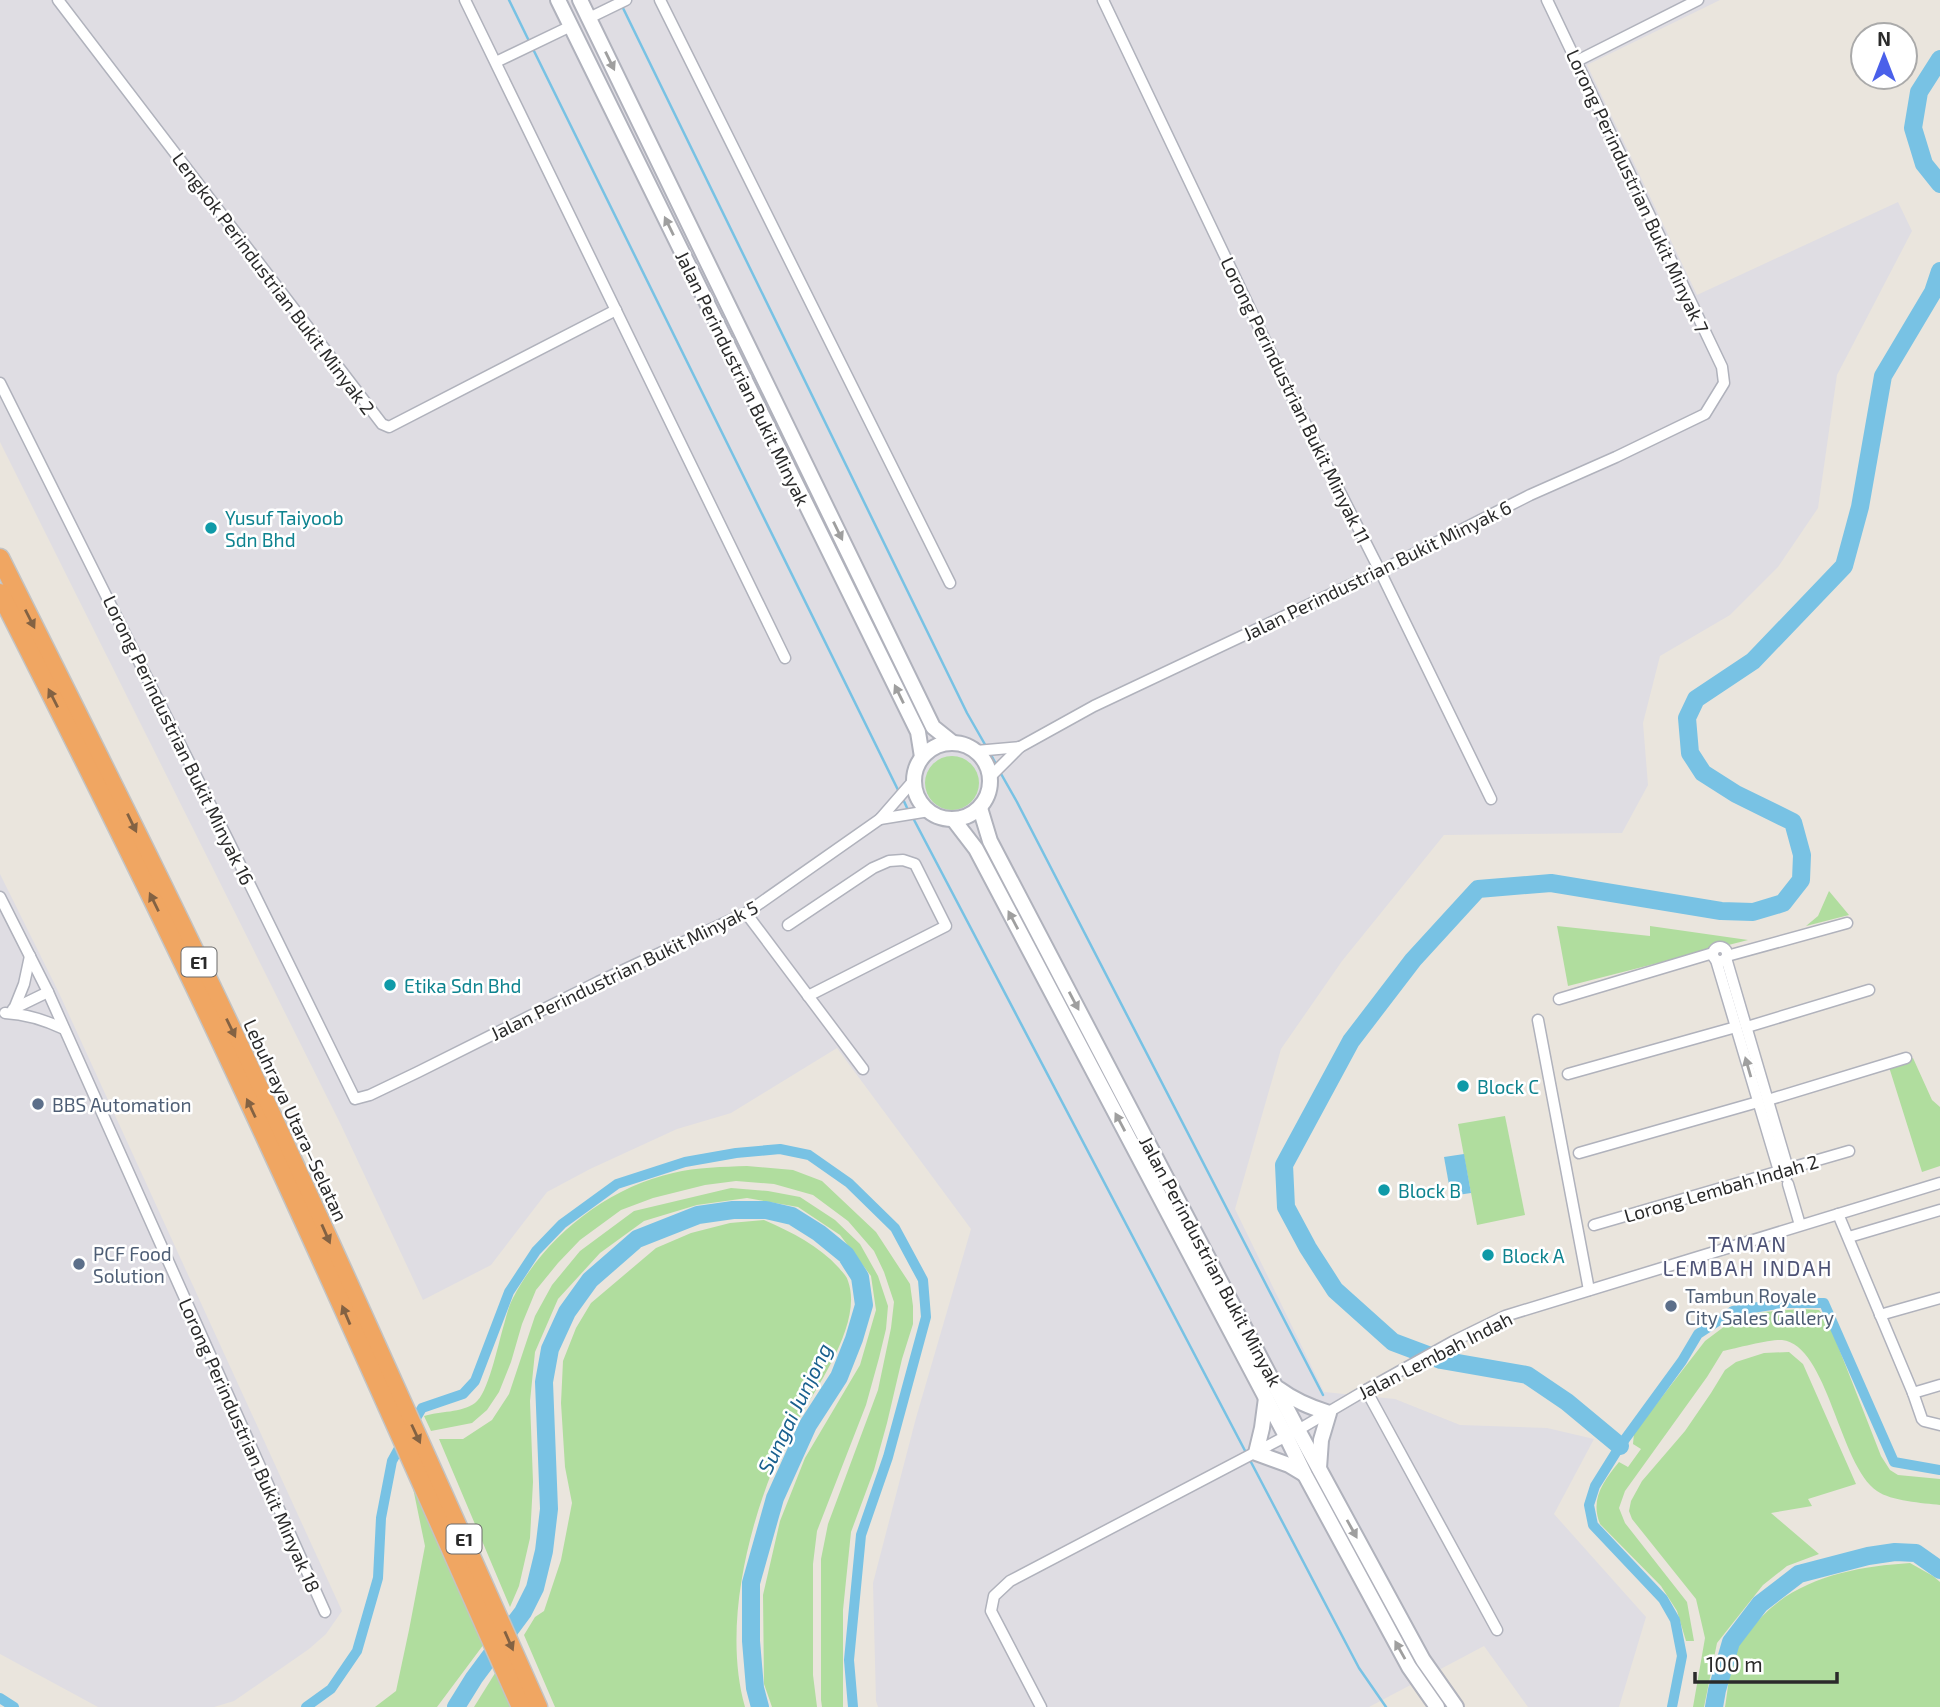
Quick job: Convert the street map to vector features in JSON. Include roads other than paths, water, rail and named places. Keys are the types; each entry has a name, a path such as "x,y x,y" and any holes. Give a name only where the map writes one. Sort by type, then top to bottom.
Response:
{"highway":[{"name":"Lebuhraya Utara–Selatan","path":"0,558 111,780 248,1065 521,1707"},
{"name":"Lebuhraya Utara–Selatan","path":"0,593 130,853 538,1707"}],"main road":[{"name":"Jalan Perindustrian Bukit Minyak","path":"558,0 566,28 918,732 922,757"},
{"name":"Jalan Perindustrian Bukit Minyak","path":"580,0 594,16 933,727 953,743"},
{"path":"953,743 981,750 994,774 986,799 980,808 963,818 953,819 923,812 921,802 910,784 922,757 942,744 953,743"},
{"name":"Jalan Perindustrian Bukit Minyak","path":"980,808 990,841 1278,1388 1305,1475 1409,1667 1437,1707"},
{"name":"Jalan Perindustrian Bukit Minyak","path":"953,819 976,849 1266,1398 1319,1469 1423,1660 1456,1707"},
{"path":"1278,1388 1310,1408 1329,1413 1321,1440 1319,1469"},
{"path":"1266,1398 1262,1428 1250,1455 1289,1465 1305,1475"}],"street":[{"name":"Lengkok Perindustrian Bukit Minyak 2","path":"58,0 382,424 389,427 616,310"},
{"path":"465,0 500,60 616,310 785,658"},
{"path":"594,16 626,0"},
{"path":"660,0 950,583"},
{"name":"Lorong Perindustrian Bukit Minyak 11","path":"1103,0 1293,399 1491,799"},
{"name":"Lorong Perindustrian Bukit Minyak 7","path":"1547,0 1722,367 1724,383"},
{"path":"1577,61 1698,0"},
{"path":"500,60 566,28"},
{"name":"Lorong Perindustrian Bukit Minyak 16","path":"0,383 355,1099"},
{"name":"Jalan Perindustrian Bukit Minyak 6","path":"1020,747 1094,706 1380,572 1530,495 1705,414 1724,383"},
{"path":"981,750 1020,747"},
{"path":"994,774 1020,747"},
{"path":"880,819 910,784"},
{"path":"880,819 923,812"},
{"name":"Jalan Perindustrian Bukit Minyak 5","path":"355,1099 370,1095 598,982 746,913 880,819"},
{"path":"788,925 873,868 888,861 903,860 915,864 946,926 808,996"},
{"name":"Lorong Perindustrian Bukit Minyak 18","path":"0,897 48,992 325,1612"},
{"path":"746,913 863,1069"},
{"path":"1559,999 1847,923"},
{"path":"6,1013 24,984 30,956"},
{"path":"1721,957 1784,1170"},
{"path":"1568,1074 1869,990"},
{"path":"6,1013 48,992"},
{"path":"6,1013 35,1017 65,1030"},
{"path":"1538,1020 1589,1290"},
{"path":"1579,1153 1906,1058"},
{"name":"Lorong Lembah Indah 2","path":"1594,1225 1849,1151"},
{"name":"Jalan Lembah Indah","path":"1041,1707 991,1611 994,1596 1010,1581 1292,1433 1454,1341 1505,1316 1940,1183"},
{"path":"1788,1184 1800,1225"},
{"path":"1849,1237 1940,1210"},
{"path":"1838,1214 1922,1419 1940,1425"},
{"path":"1880,1315 1940,1298"},
{"path":"1913,1393 1940,1385"},
{"path":"1366,1390 1497,1630"}],"water":[{"path":"1464,1154 1471,1193 1451,1196 1444,1157"}],"waterway":[{"path":"509,0 529,41"},
{"path":"622,6 967,713 987,748"},
{"path":"532,47 899,792"},
{"path":"1940,59 1919,92 1913,128 1924,164 1940,184"},
{"path":"1620,1446 1567,1402 1527,1375 1441,1360 1393,1342 1335,1290 1308,1248 1286,1207 1284,1165 1351,1041 1413,960 1478,889 1551,883 1721,911 1753,912 1783,903 1801,880 1802,855 1793,822 1736,794 1703,773 1690,753 1687,718 1696,699 1753,661 1844,566 1860,507 1883,376 1933,292 1940,271"},
{"path":"990,753 997,766"},
{"path":"1000,772 1323,1395"},
{"path":"902,797 908,810"},
{"path":"912,816 1359,1668 1386,1707"},
{"path":"412,1425 422,1408 463,1394 475,1381 509,1292 536,1251 562,1224 617,1184 685,1162 736,1153 780,1149 809,1155 849,1183 895,1228 923,1280 926,1317 888,1457 861,1535 849,1660 853,1707"},
{"name":"Sungai Junjong","path":"456,1707 523,1612 535,1588 544,1551 549,1509 544,1382 550,1349 567,1312 590,1280 637,1239 698,1215 733,1210 766,1210 792,1216 846,1255 860,1277 864,1305 839,1377 808,1425 775,1498 751,1583 751,1641 755,1688 760,1707"},
{"path":"1672,1707 1682,1656 1675,1620 1663,1599 1593,1525 1589,1505 1595,1486 1620,1446 1682,1361 1698,1334 1733,1311 1784,1303 1824,1303 1894,1462 1940,1470"},
{"path":"306,1707 331,1689 357,1651 378,1578 381,1518 392,1461 403,1441"},
{"name":"Sungai Junjong","path":"1714,1707 1731,1642 1760,1604 1799,1574 1868,1556 1895,1552 1916,1553 1940,1570"},
{"path":"0,1698 14,1707"}],"place":[{"name":"Yusuf Taiyoob Sdn Bhd","path":"211,528"},
{"name":"Etika Sdn Bhd","path":"390,985"},
{"name":"Block C","path":"1463,1086"},
{"name":"BBS Automation","path":"38,1104"},
{"name":"Block B","path":"1384,1190"},
{"name":"Block A","path":"1488,1255"},
{"name":"PCF Food Solution","path":"79,1264"},
{"name":"Tambun Royale City Sales Gallery","path":"1671,1306"}],"district":[{"name":"TAMAN LEMBAH INDAH","path":"1748,1255"}]}
